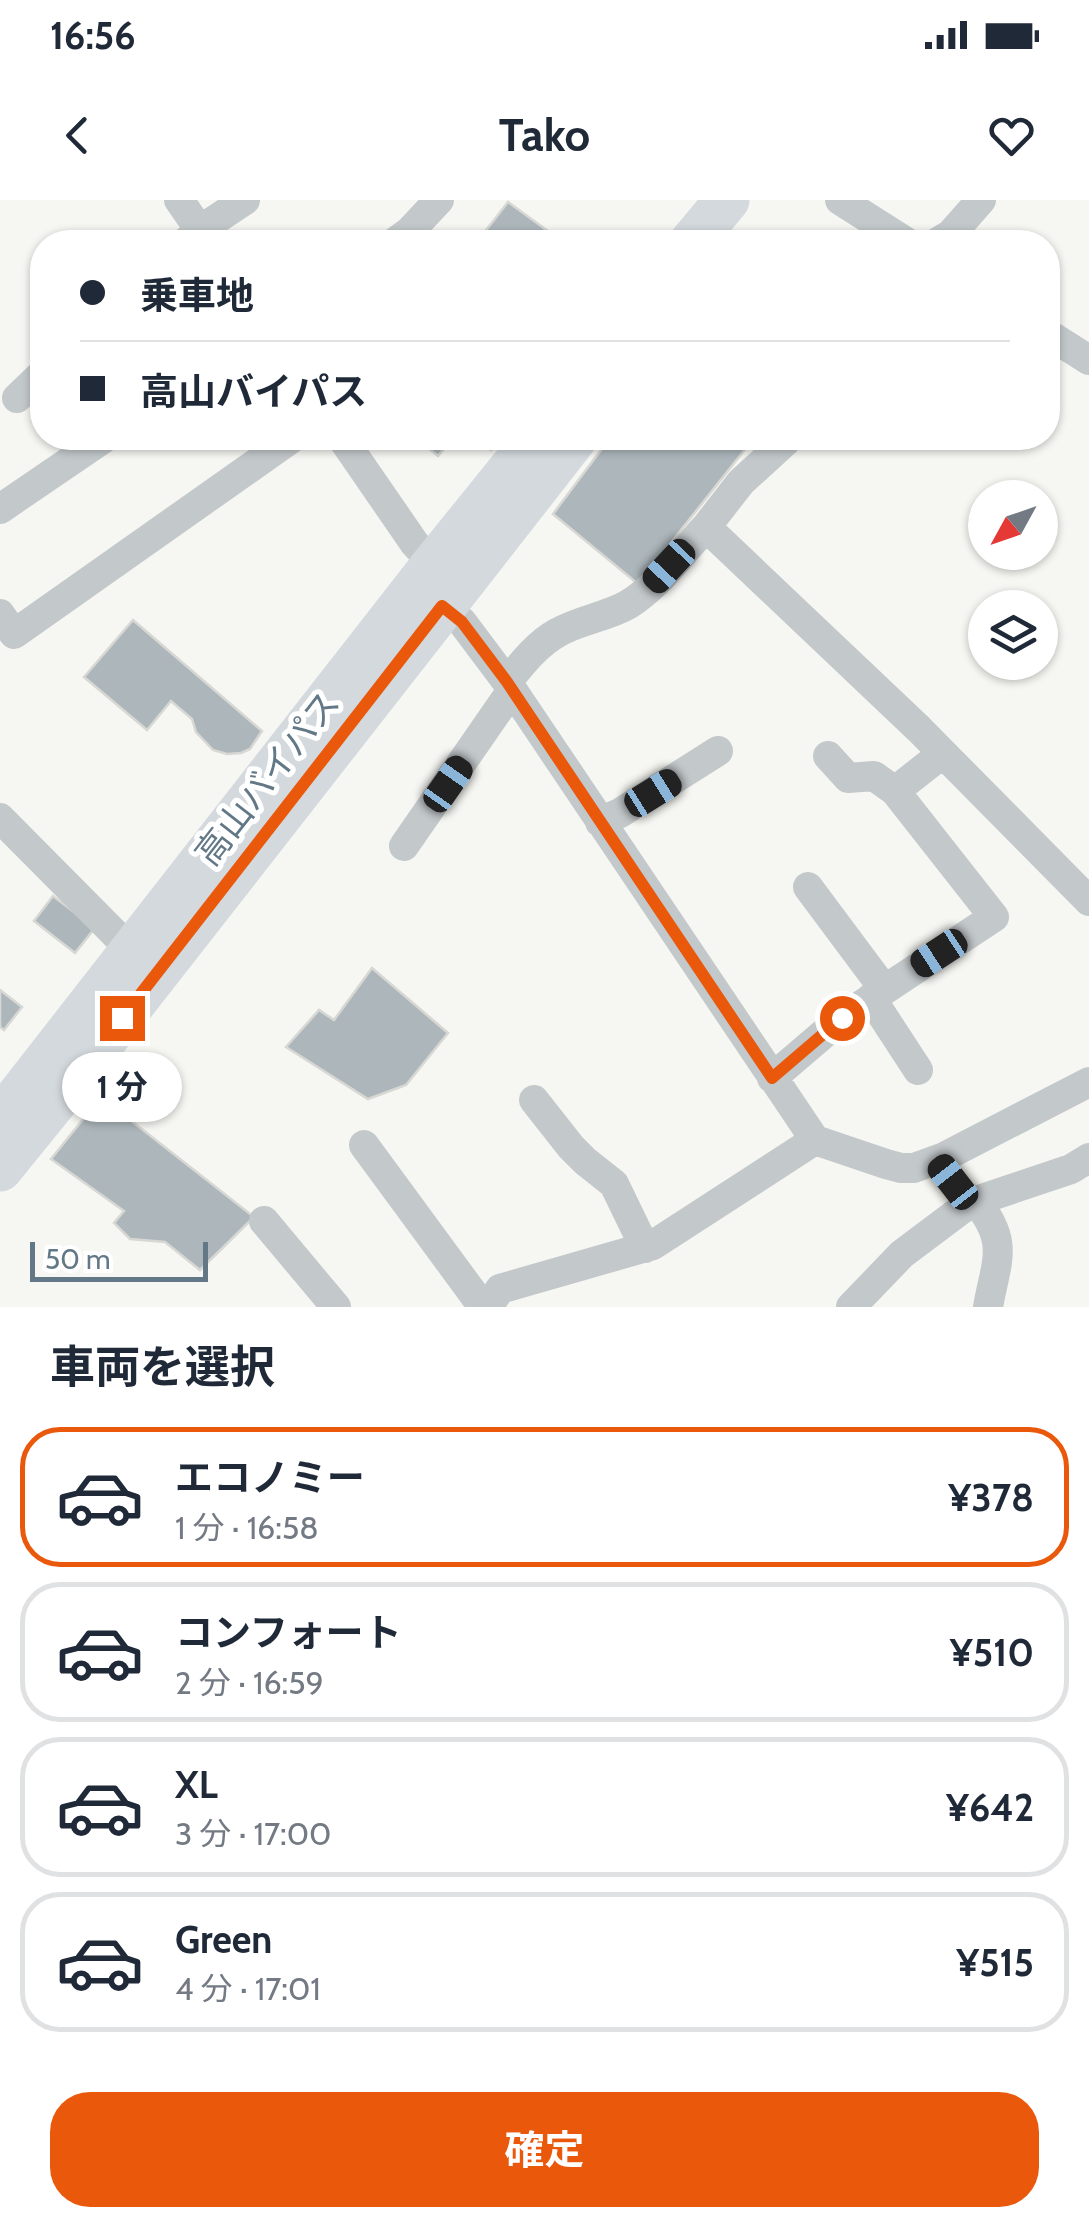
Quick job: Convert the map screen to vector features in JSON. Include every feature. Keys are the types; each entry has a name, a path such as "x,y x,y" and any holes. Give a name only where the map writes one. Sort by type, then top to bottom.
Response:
{"highway":[{"path":"702,230 726,200"},
{"path":"736,230 760,200"},
{"name":"高山バイパス","path":"0,1169 99,1047 438,585 528,450"},
{"name":"高山バイパス","path":"0,1120 131,950 438,585 565,450"}],"street":[{"path":"179,200 194,230"},
{"path":"208,230 244,200"},
{"path":"411,230 439,200"},
{"path":"840,200 887,230"},
{"path":"955,230 981,200"},
{"path":"1060,342 1089,360"},
{"path":"17,398 30,386"},
{"path":"0,509 86,450"},
{"path":"0,614 14,634 275,450"},
{"path":"350,450 462,622 510,686 815,1140 901,1168 914,1168 1089,1082"},
{"path":"404,846 524,662 554,634 636,599 742,482 776,450"},
{"path":"706,526 1089,901"},
{"path":"600,822 620,814 718,751"},
{"path":"895,791 942,754"},
{"path":"772,1078 842,1018 994,917 895,791 874,776 848,778 828,756"},
{"path":"0,818 131,950"},
{"path":"808,888 877,993 918,1070"},
{"path":"534,1100 585,1162 614,1184 645,1248"},
{"path":"364,1145 485,1307 500,1289 653,1245 815,1140"},
{"path":"851,1307 902,1254 973,1202 1071,1169 1089,1158"},
{"path":"936,1160 985,1212 999,1246 998,1269 988,1307"},
{"path":"264,1221 336,1307"}],"building":[{"path":"508,202 546,230 486,230"},
{"path":"601,450 744,450 638,584 553,514"},
{"path":"133,620 262,731 250,749 227,754 213,750 196,732 192,719 171,701 147,730 84,677"},
{"path":"53,896 95,928 75,953 34,921"},
{"path":"372,968 448,1033 406,1085 368,1099 286,1047 319,1010 334,1020"},
{"path":"0,990 22,1007 4,1030 0,1027"},
{"path":"101,1097 254,1217 200,1270 165,1242 130,1239 114,1223 124,1211 51,1159"}],"route":[{"path":"122,1018 442,606 462,622 507,682 772,1078 842,1018"}]}
